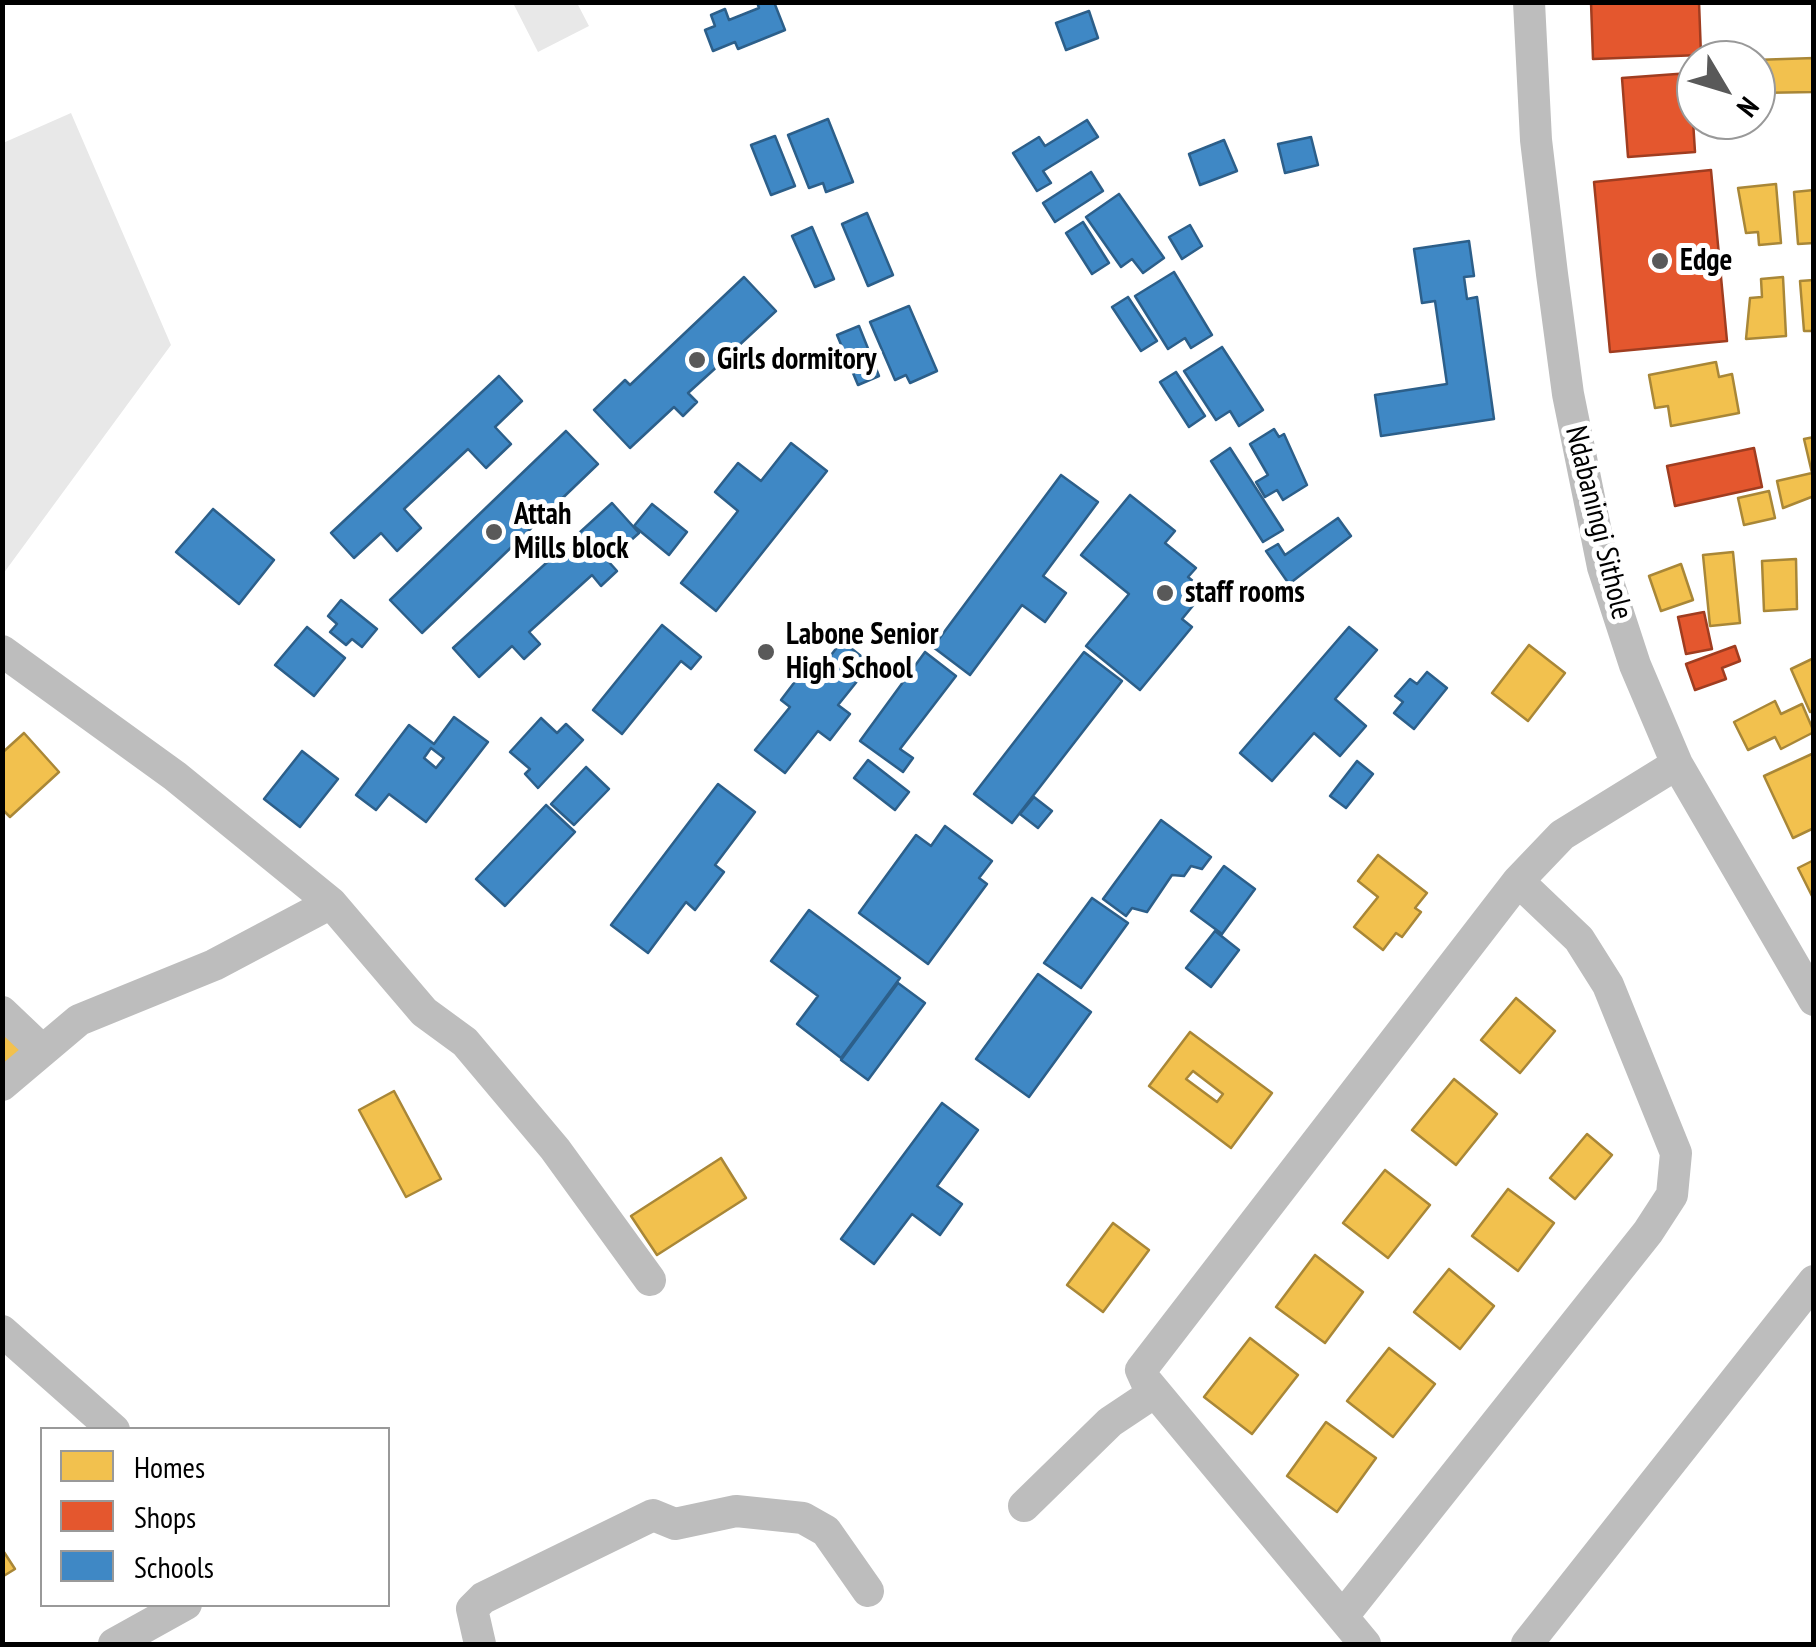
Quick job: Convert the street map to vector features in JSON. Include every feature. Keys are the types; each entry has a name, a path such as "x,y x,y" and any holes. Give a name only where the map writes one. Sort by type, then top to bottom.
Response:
{"street":[{"name":"Ndabaningi Sithole","path":"1529,2 1536,140 1583,480 1603,567 1635,665 1677,764 1814,1000"},
{"path":"2,651 175,776 330,903 424,1012 466,1042 555,1150 650,1280"},
{"path":"1366,1644 1154,1392 1142,1370 1518,881 1562,835 1677,764"},
{"path":"1343,1616 1648,1232 1672,1194 1676,1153 1608,985 1579,938 1518,881"},
{"path":"2,1085 79,1020 214,965 330,903"},
{"path":"2,1012 42,1050"},
{"path":"1527,1644 1814,1281"},
{"path":"2,1331 111,1427"},
{"path":"1024,1506 1110,1422 1154,1392"},
{"path":"480,1644 472,1609 483,1598 653,1515 675,1524 736,1510 803,1518 826,1532 868,1591"},
{"path":"114,1644 181,1607"}],"shaded area":[{"path":"513,3 577,3 589,26 538,52"},
{"path":"71,113 171,345 3,574 3,143"}],"building: Homes":[{"path":"1814,58 1814,92 1776,93 1776,59"},
{"path":"1776,184 1781,243 1759,245 1758,232 1746,233 1738,188"},
{"path":"1814,190 1814,243 1798,244 1794,192"},
{"path":"1783,277 1786,336 1746,339 1750,298 1762,297 1761,279"},
{"path":"1814,280 1814,331 1804,331 1800,281"},
{"path":"1716,362 1719,377 1732,374 1739,413 1671,426 1668,406 1655,408 1649,375"},
{"path":"1814,437 1814,496 1783,508 1777,481 1812,473 1804,439"},
{"path":"1769,491 1775,518 1744,525 1738,498"},
{"path":"1733,552 1740,623 1710,626 1703,555"},
{"path":"1796,559 1797,609 1764,611 1762,561"},
{"path":"1681,564 1693,600 1661,611 1649,576"},
{"path":"1529,645 1565,673 1528,721 1492,693"},
{"path":"1814,658 1814,711 1810,712 1791,669"},
{"path":"1775,701 1781,714 1802,704 1814,732 1781,749 1775,737 1748,750 1734,722"},
{"path":"24,733 59,772 10,817 2,809 2,753"},
{"path":"1814,753 1814,828 1793,838 1764,776"},
{"path":"1378,855 1427,893 1415,908 1421,912 1402,937 1396,933 1383,950 1354,927 1378,897 1358,881"},
{"path":"1814,860 1814,900 1798,868"},
{"path":"1516,998 1555,1031 1520,1073 1481,1040"},
{"path":"2,1029 28,1054 2,1080"},
{"path":"1190,1032 1272,1093 1231,1148 1149,1086","holes":["1193,1071 1223,1094 1217,1102 1186,1079"]},
{"path":"1454,1079 1497,1114 1456,1165 1412,1130"},
{"path":"394,1091 441,1179 406,1197 359,1110"},
{"path":"1587,1134 1612,1155 1575,1199 1550,1178"},
{"path":"721,1158 746,1198 657,1255 631,1216"},
{"path":"1385,1170 1430,1205 1388,1258 1343,1223"},
{"path":"1508,1189 1554,1223 1518,1271 1472,1236"},
{"path":"1113,1223 1149,1250 1103,1312 1067,1285"},
{"path":"1315,1255 1363,1292 1325,1343 1276,1307"},
{"path":"1449,1269 1494,1306 1460,1349 1414,1312"},
{"path":"1250,1338 1298,1375 1252,1434 1204,1397"},
{"path":"1389,1348 1435,1384 1393,1437 1347,1401"},
{"path":"1326,1422 1376,1458 1337,1512 1287,1476"},
{"path":"2,1549 15,1569 2,1577"}],"building: Shops":[{"path":"1591,2 1699,2 1700,40 1676,40 1676,56 1593,59"},
{"path":"1676,74 1676,140 1694,140 1695,152 1628,157 1622,78"},
{"name":"Edge","path":"1711,170 1727,341 1610,352 1594,182"},
{"path":"1754,448 1762,487 1675,506 1667,466"},
{"path":"1704,612 1712,649 1686,654 1678,617"},
{"path":"1735,646 1740,661 1722,668 1726,679 1695,690 1686,664"}],"building: Schools":[{"path":"757,2 774,2 785,30 738,49 735,42 713,51 705,30 715,26 711,15 725,9 729,20 759,8"},
{"path":"1089,11 1098,38 1066,50 1056,23"},
{"path":"828,119 853,182 826,192 823,183 809,188 788,135"},
{"path":"1087,120 1098,137 1043,171 1051,183 1037,191 1013,153 1039,137 1045,146"},
{"path":"775,136 795,186 771,195 751,145"},
{"path":"1311,137 1318,165 1285,173 1278,144"},
{"path":"1224,140 1237,171 1200,185 1189,154"},
{"path":"1091,172 1103,191 1055,222 1043,203"},
{"path":"1119,194 1164,258 1143,273 1132,259 1121,267 1086,217"},
{"path":"867,213 893,275 868,286 842,224"},
{"path":"1083,222 1109,263 1092,274 1066,233"},
{"path":"1190,225 1202,246 1182,259 1169,237"},
{"path":"812,227 834,279 815,287 792,236"},
{"path":"1469,241 1474,276 1464,277 1467,299 1477,297 1494,419 1381,436 1375,395 1447,384 1435,301 1422,303 1414,249"},
{"path":"1174,272 1212,335 1191,348 1185,338 1168,349 1135,296"},
{"name":"Girls dormitory","path":"744,277 776,311 735,349 742,357 726,371 720,364 688,393 697,402 683,416 674,407 630,448 594,410 625,380 630,385"},
{"path":"1128,297 1157,341 1141,351 1112,307"},
{"path":"909,306 937,371 910,383 906,375 895,380 870,322"},
{"path":"859,326 879,376 858,385 837,335"},
{"path":"1222,347 1263,410 1239,426 1230,411 1216,420 1184,371"},
{"path":"1176,372 1205,416 1189,427 1160,382"},
{"path":"499,376 522,401 495,427 511,444 486,468 468,449 404,509 421,528 397,551 381,533 354,558 331,533"},
{"path":"1274,429 1279,437 1284,434 1307,485 1283,500 1277,490 1265,497 1256,482 1268,475 1250,444"},
{"name":"Attah Mills block","path":"566,431 598,464 422,633 390,600"},
{"path":"791,443 827,471 716,611 681,583 738,511 715,492 738,463 761,481"},
{"path":"1230,448 1283,530 1263,542 1211,461"},
{"path":"1061,475 1098,502 1043,576 1066,593 1045,622 1022,605 970,675 933,647"},
{"name":"staff rooms","path":"1130,495 1175,531 1165,543 1196,568 1188,577 1205,591 1182,619 1192,627 1140,690 1086,646 1129,594 1081,555"},
{"path":"612,503 639,533 608,561 617,571 601,586 592,575 529,632 540,644 524,659 512,646 479,677 453,648"},
{"path":"652,504 687,532 669,555 634,526"},
{"path":"213,509 274,560 239,604 176,552"},
{"path":"1338,518 1351,536 1289,584 1266,551 1278,544 1285,555"},
{"path":"341,600 377,629 362,647 352,639 346,645 330,632 337,624 328,616"},
{"path":"662,625 701,657 691,669 681,661 622,734 593,710"},
{"path":"307,627 345,658 314,696 275,665"},
{"path":"1349,627 1377,650 1335,699 1366,726 1340,756 1314,733 1272,781 1240,753"},
{"path":"842,641 871,664 838,705 850,714 830,740 818,731 785,773 755,750 790,707 781,700 800,675 810,682"},
{"path":"925,652 956,676 900,749 913,758 903,772 860,741"},
{"path":"1084,652 1122,681 1012,823 974,794"},
{"path":"1427,672 1447,688 1414,729 1394,713 1403,702 1395,696 1410,679 1417,684"},
{"path":"454,717 488,742 426,822 389,794 376,810 356,795 409,725 434,744","holes":["431,748 444,758 436,768 424,758"]},
{"path":"541,718 557,733 566,724 583,740 538,788 525,774 530,769 510,752"},
{"path":"302,751 338,779 300,827 264,799"},
{"path":"868,760 909,792 895,810 854,778"},
{"path":"1357,761 1373,774 1346,808 1330,796"},
{"path":"586,767 609,789 574,825 551,804"},
{"path":"718,784 755,812 715,865 724,872 695,910 686,902 648,953 611,925"},
{"path":"1034,797 1052,811 1038,828 1020,814"},
{"path":"546,805 575,832 505,906 476,879"},
{"path":"1161,820 1211,857 1202,869 1191,866 1184,876 1172,875 1147,912 1132,908 1126,916 1103,899"},
{"path":"945,826 992,861 979,878 987,884 928,964 859,913 916,835 931,846"},
{"path":"1224,866 1255,889 1222,934 1191,911"},
{"path":"1092,898 1128,923 1081,988 1044,963"},
{"path":"809,910 900,978 841,1058 797,1024 818,996 771,961"},
{"path":"1215,931 1239,950 1211,987 1186,968"},
{"path":"1038,974 1091,1012 1029,1097 976,1059"},
{"path":"898,983 925,1003 868,1080 841,1060"},
{"path":"942,1103 978,1130 937,1186 962,1204 940,1235 912,1214 874,1264 841,1239"}],"place":[{"name":"Edge","path":"1660,261"},
{"name":"Girls dormitory","path":"697,360"},
{"name":"Attah Mills block","path":"494,532"},
{"name":"staff rooms","path":"1165,593"},
{"name":"Labone Senior High School","path":"766,652"}]}
